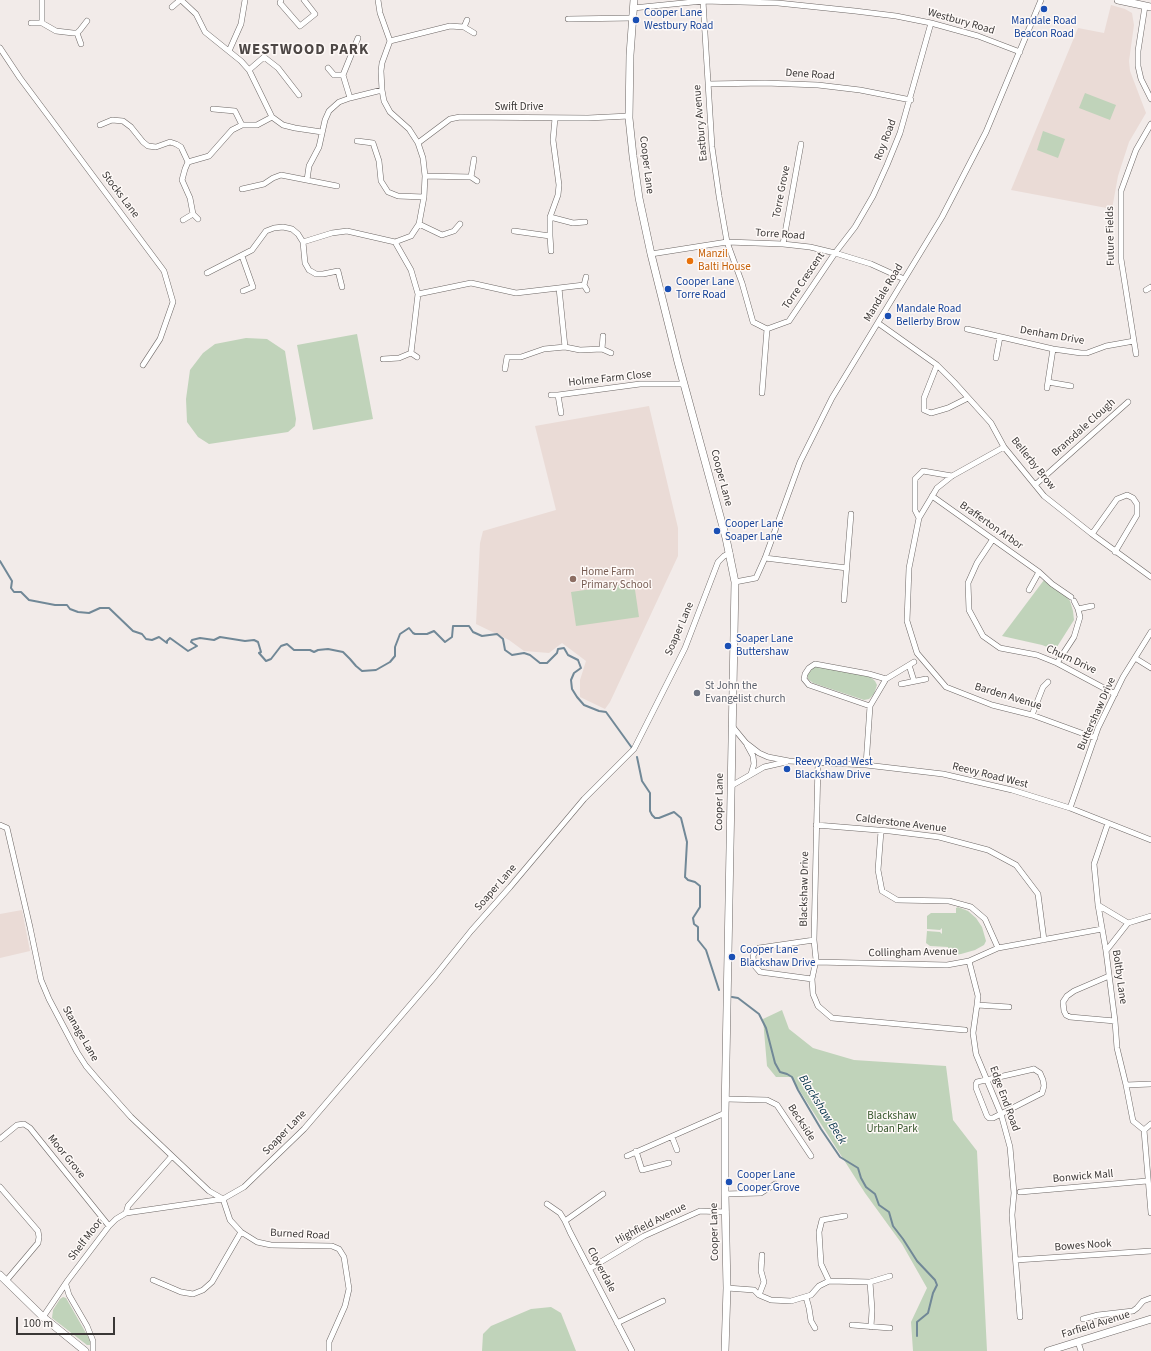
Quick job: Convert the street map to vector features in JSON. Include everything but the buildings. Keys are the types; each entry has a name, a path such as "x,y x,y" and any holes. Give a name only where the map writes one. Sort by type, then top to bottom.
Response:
{"main road":[{"path":"1118,0 1148,6"},
{"name":"Cooper Lane","path":"634,4 630,55 629,116 639,198 651,254 730,554 736,582 732,726 726,1099 725,1194 727,1288 725,1351"},
{"path":"0,1275 43,1317 84,1351"},
{"name":"Farfield Avenue","path":"1048,1351 1151,1319"}],"street":[{"path":"42,0 42,23"},
{"path":"172,7 181,0 196,14 205,32 241,61 249,70 272,117 283,125 322,132"},
{"path":"229,51 241,24 245,0"},
{"path":"281,0 280,3 300,26 315,14 304,0"},
{"path":"303,242 332,233 348,231 395,242 411,236 419,224 424,197 425,176 423,158 418,143 409,130 390,112 384,101 382,90 382,62 390,41 380,13 378,0"},
{"name":"Mandale Road","path":"736,582 756,578 765,558 800,462 832,398 942,217 986,132 1041,0"},
{"name":"Westbury Road","path":"634,4 703,1 778,3 896,16 931,23 978,36 1020,52"},
{"name":"Eastbury Avenue","path":"703,1 712,147 727,242"},
{"path":"1148,6 1138,51 1138,66 1141,79 1151,99"},
{"path":"568,19 633,18"},
{"path":"464,27 467,20"},
{"path":"77,33 88,21"},
{"path":"31,24 42,23 58,31 77,33"},
{"name":"Roy Road","path":"836,253 855,227 887,165 911,100 931,23"},
{"path":"390,41 450,26 464,27 474,33"},
{"path":"77,33 81,44"},
{"path":"350,98 343,75 358,38"},
{"name":"Stocks Lane","path":"0,48 20,78 164,271 173,302 160,339 142,365"},
{"path":"249,70 264,57 278,68 299,95"},
{"path":"328,68 334,75 343,75"},
{"name":"Dene Road","path":"708,84 766,83 818,85 860,90 911,100"},
{"path":"307,180 309,166 320,147 322,132 329,111 339,102 382,90"},
{"path":"213,110 234,110 242,125"},
{"name":"Swift Drive","path":"418,143 450,119 460,117 555,118 629,116"},
{"path":"198,219 193,214 190,198 182,180 184,169 188,162 209,156 232,130 242,125 256,125 272,117"},
{"path":"551,251 550,216 559,190 553,140 555,118"},
{"path":"100,125 112,120 123,121 131,127 148,146 156,147 170,142 181,147 188,162"},
{"name":"Future Fields","path":"1136,354 1121,259 1121,191 1136,150 1151,124"},
{"path":"357,141 373,142 379,161 382,181 388,192 398,196 424,197"},
{"name":"Torre Grove","path":"783,244 801,144"},
{"path":"471,177 474,159"},
{"path":"242,189 264,184 281,175 337,186"},
{"path":"425,176 471,177 477,181"},
{"path":"183,220 193,214"},
{"path":"550,216 573,223 585,222"},
{"path":"419,224 442,235 454,231 460,224"},
{"path":"207,272 252,250 266,231 283,227 292,229 298,234 303,242 305,263 309,270 316,274 338,271 342,287"},
{"path":"514,231 550,236"},
{"path":"395,242 411,270 418,294 410,354"},
{"path":"727,242 742,283 753,322 767,329 762,392"},
{"name":"Torre Road","path":"651,254 727,242 783,244 810,247 836,253 871,264 904,279"},
{"name":"Torre Crescent","path":"767,329 789,321 836,253"},
{"path":"242,256 253,287 243,292"},
{"path":"418,294 470,284 516,292 586,287 586,276"},
{"path":"559,288 565,347"},
{"name":"Bellerby Brow","path":"878,323 937,365 991,423 1004,447 1044,496 1115,552 1151,577"},
{"name":"Denham Drive","path":"967,329 1053,349 1086,353 1106,346 1134,341"},
{"path":"602,349 603,336"},
{"path":"996,358 1000,337"},
{"path":"505,369 507,357 521,357 544,349 565,347 580,350 602,349 611,353"},
{"path":"1047,388 1053,349"},
{"path":"383,359 399,358 410,354 417,357"},
{"path":"937,365 924,398 924,410 931,413 948,408 968,398"},
{"path":"1048,382 1071,386"},
{"name":"Holme Farm Close","path":"561,413 558,395 640,384 684,384"},
{"path":"551,395 558,395"},
{"name":"Bransdale Clough","path":"1035,485 1128,402"},
{"name":"Barden Avenue","path":"1004,447 952,476 937,488 919,518 909,568 907,621 917,653 946,687 992,705 1032,715 1095,738"},
{"path":"919,518 914,510 915,479 924,471 952,476"},
{"path":"1092,534 1117,499 1127,495 1133,498 1137,504 1137,515 1115,552"},
{"name":"Brafferton Arbor","path":"932,496 1039,572 1072,599 1078,609"},
{"path":"844,600 851,514"},
{"name":"Churn Drive","path":"993,539 977,563 968,583 969,610 983,636 1000,648 1037,655 1057,663 1115,694"},
{"name":"Soaper Lane","path":"223,1199 244,1187 304,1129 584,799 634,749 685,648 718,562 724,556 730,554"},
{"path":"765,558 847,568"},
{"path":"1029,590 1039,572"},
{"path":"1057,663 1074,636 1080,617 1078,609 1092,606"},
{"name":"Buttershaw Drive","path":"1070,808 1098,728 1115,694 1151,632"},
{"path":"1135,658 1151,668"},
{"path":"866,765 870,706 886,679 914,662"},
{"path":"870,706 809,685 804,679 808,668 815,664 869,674 886,679"},
{"path":"909,665 914,681"},
{"path":"901,684 926,679"},
{"path":"1032,715 1043,687 1048,682"},
{"path":"732,726 746,743 753,756 754,764 751,774"},
{"path":"746,743 759,753 789,761"},
{"path":"731,786 764,767 789,761"},
{"name":"Reevy Road West","path":"789,761 866,765 944,774 1012,790 1070,808 1151,840"},
{"name":"Blackshaw Drive","path":"818,763 814,940 816,962 812,979 813,994 818,1006 832,1018 965,1030"},
{"name":"Boltby Lane","path":"1108,823 1094,864 1098,905 1106,951 1117,1048 1133,1121 1144,1130"},
{"name":"Stanage Lane","path":"0,825 7,828 38,968 49,999 75,1048 86,1066 131,1117 209,1191 223,1199"},
{"name":"Calderstone Avenue","path":"816,825 881,830 946,839 988,850 1016,865 1038,894 1044,940"},
{"path":"881,830 878,870 882,891 897,900 949,901 971,906 985,919 998,948"},
{"path":"1098,905 1128,923"},
{"path":"1106,951 1128,923 1151,916"},
{"name":"Collingham Avenue","path":"816,962 948,965 970,961 998,948 1102,929"},
{"path":"812,979 760,972 754,965 753,956 758,948 814,940"},
{"name":"Edge End Road","path":"970,961 978,996 973,1033 976,1054 1001,1114 1010,1147 1014,1193 1012,1215 1020,1317"},
{"path":"1109,976 1066,996 1063,1002 1064,1011 1066,1015 1070,1017 1115,1021"},
{"path":"977,1005 1008,1007"},
{"path":"1034,1069 1040,1073 1044,1086 1042,1093 1001,1114 993,1118 987,1116 976,1088 977,1082 1034,1069"},
{"path":"1126,1085 1151,1084"},
{"name":"Beckside","path":"726,1099 767,1100 778,1105 811,1156"},
{"path":"627,1156 726,1113"},
{"name":"Moor Grove","path":"0,1139 17,1124 24,1124 30,1128 109,1226"},
{"path":"1151,1124 1144,1130 1147,1181 1151,1213"},
{"path":"672,1137 677,1150"},
{"path":"636,1151 642,1170 669,1163"},
{"name":"Shelf Moor","path":"43,1317 109,1226 116,1219 126,1213 128,1206 172,1156"},
{"name":"Bonwick Mall","path":"1020,1192 1147,1181"},
{"path":"725,1194 761,1193 775,1184"},
{"path":"0,1187 38,1231 39,1237 38,1243 6,1281"},
{"path":"566,1221 603,1194"},
{"path":"126,1213 223,1199"},
{"name":"Burned Road","path":"223,1199 230,1220 241,1232 257,1242 271,1245 332,1246 339,1249 344,1257 349,1289 342,1313 329,1342 329,1351"},
{"name":"Cloverdale","path":"547,1204 560,1214 566,1221 570,1232 632,1351"},
{"name":"Highfield Avenue","path":"589,1269 644,1236 700,1211 726,1212"},
{"path":"829,1281 822,1264 820,1232 822,1220 845,1216"},
{"path":"153,1280 181,1292 193,1294 203,1290 212,1282 241,1232"},
{"name":"Bowes Nook","path":"1016,1260 1151,1251"},
{"path":"759,1295 764,1282 761,1270 762,1255"},
{"path":"727,1288 754,1290 759,1295 771,1300 791,1301 811,1295 819,1286 829,1281 870,1282 890,1276"},
{"path":"870,1282 872,1310 871,1327"},
{"path":"66,1285 69,1296 87,1326 93,1341 94,1351"},
{"path":"806,1297 811,1321 815,1328"},
{"path":"1083,1319 1098,1315 1132,1311 1144,1301 1151,1298"},
{"path":"617,1323 663,1301"},
{"path":"852,1325 890,1328"},
{"path":"1078,1342 1081,1351"}],"shaded area":[{"path":"1111,5 1125,9 1132,13 1134,25 1129,61 1130,71 1146,113 1129,142 1118,176 1112,209 1011,190 1078,28 1104,33"},
{"name":"Home Farm Primary School","path":"649,406 678,528 678,556 610,702 605,709 580,697 580,680 586,661 562,643 549,653 524,651 509,640 476,624 480,543 483,531 556,510 535,426"},
{"path":"22,910 30,951 0,958 0,914"}],"green space":[{"path":"1085,93 1116,105 1110,120 1079,108"},
{"path":"1043,131 1065,139 1058,158 1037,150"},
{"path":"357,334 373,419 313,430 297,345"},
{"path":"246,338 267,339 285,351 296,419 295,426 288,432 209,444 198,437 187,422 186,399 190,370 203,353 215,344"},
{"path":"1044,580 1066,596 1070,601 1073,611 1074,620 1055,650 1042,645 1002,636"},
{"path":"634,583 639,617 576,626 571,592"},
{"path":"813,667 869,676 877,685 874,694 869,699 864,700 813,683 808,679 807,674"},
{"path":"958,907 968,911 976,918 982,927 986,941 984,945 975,950 949,956 948,947 930,946 926,943 927,931 940,932 942,934 942,928 940,930 927,929 927,916 931,913 956,913 956,908"},
{"name":"Blackshaw Urban Park","path":"782,1010 789,1029 813,1048 854,1060 946,1066 953,1120 977,1151 987,1351 913,1351 911,1322 927,1288 902,1244 865,1193 791,1077 776,1077 767,1066 763,1019"},
{"path":"63,1297 66,1298 91,1342 90,1345 87,1345 52,1318 53,1310"},
{"path":"551,1307 561,1313 576,1351 482,1351 483,1334 491,1326 531,1309"}],"waterway":[{"name":"Blackshaw Beck","path":"0,561 12,581 11,588 14,592 21,592 29,600 55,605 67,605 70,609 78,612 89,613 100,608 109,608 133,631 142,634 146,639 152,640 159,637 167,643 170,638 188,651 197,646 191,642 192,640 200,638 214,640 220,637 245,641 254,640 258,642 261,652 259,653 266,661 271,659 281,646 287,644 294,650 310,650 314,652 328,649 343,652 362,671 376,670 390,662 395,656 395,647 400,634 409,628 415,634 427,634 434,631 445,642 452,637 453,626 469,626 473,632 482,636 497,634 503,639 505,650 512,655 524,653 530,655 540,663 547,663 557,653 558,649 564,648 568,655 578,660 581,668 574,673 571,680 572,689 577,697 584,705 606,712 632,748"},
{"name":"Blackshaw Beck","path":"637,757 642,781 650,793 650,811 652,815 655,818 659,818 674,812 681,818 687,842 685,877 700,886 700,907 693,918 694,924 698,927 698,940 706,950 719,990"},
{"name":"Blackshaw Beck","path":"732,997 738,998 759,1014 766,1028 775,1063 780,1072 792,1077 821,1129 840,1157 858,1168 866,1187 875,1194 879,1205 889,1212 893,1226 917,1261 935,1280 937,1285 933,1293 928,1313 917,1322 917,1336"}],"place":[{"name":"Mandale Road Beacon Road","path":"1044,9"},
{"name":"Cooper Lane Westbury Road","path":"636,20"},
{"name":"Manzil Balti House","path":"690,261"},
{"name":"Cooper Lane Torre Road","path":"668,289"},
{"name":"Mandale Road Bellerby Brow","path":"888,316"},
{"name":"Cooper Lane Soaper Lane","path":"717,531"},
{"name":"Home Farm Primary School","path":"573,579"},
{"name":"Soaper Lane Buttershaw","path":"728,646"},
{"name":"St John the Evangelist church","path":"697,693"},
{"name":"Reevy Road West Blackshaw Drive","path":"787,769"},
{"name":"Cooper Lane Blackshaw Drive","path":"732,957"},
{"name":"Cooper Lane Cooper Grove","path":"729,1182"}],"district":[{"name":"WESTWOOD PARK","path":"304,51"}]}
